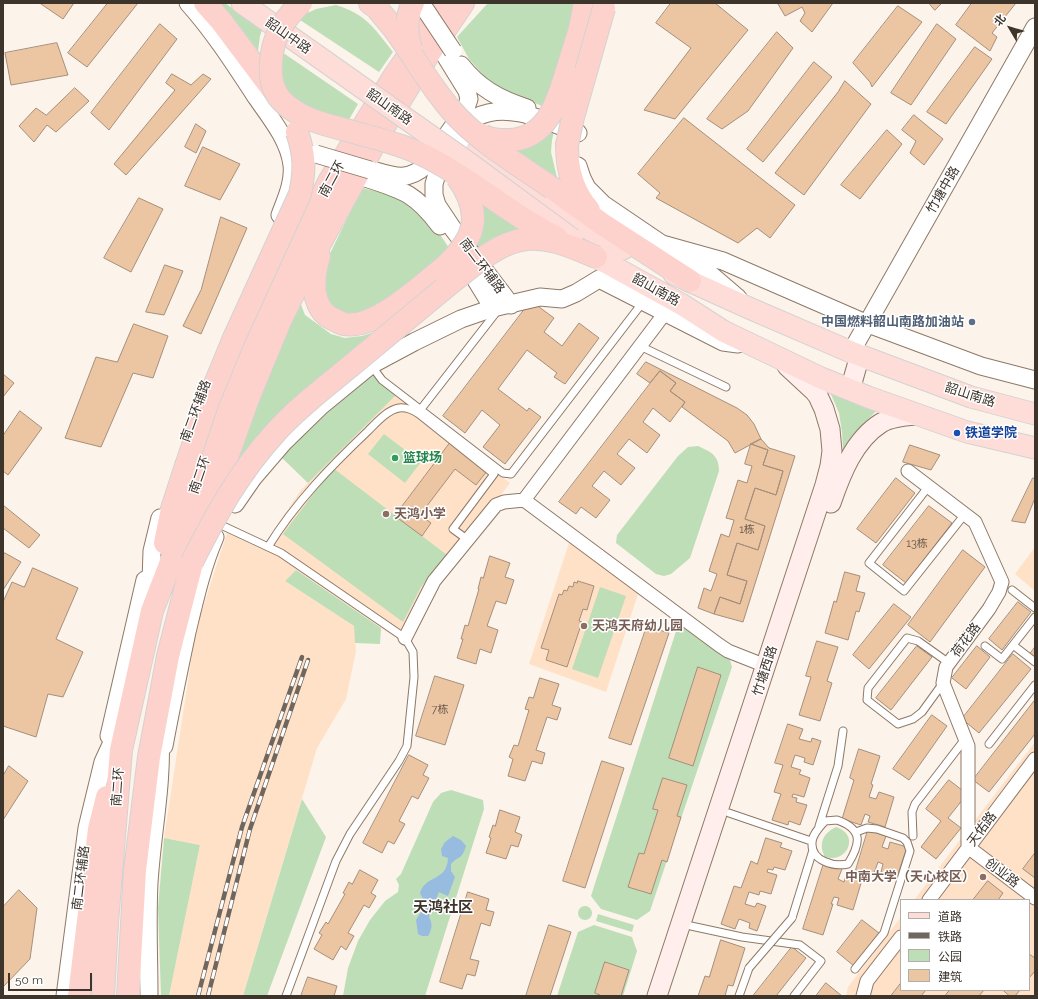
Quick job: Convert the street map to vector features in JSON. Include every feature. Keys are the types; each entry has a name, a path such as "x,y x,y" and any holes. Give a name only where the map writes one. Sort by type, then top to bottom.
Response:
{"highway":[{"path":"205,3 221,21 280,99 292,110 305,118 322,124 411,150 428,157 439,170 468,196 473,210 473,225 470,235 464,247 453,259 388,312 371,320 357,324 344,324 323,313 317,304 314,276 317,262 329,227"},
{"path":"152,611 172,509 208,401 234,338 300,194 304,176 302,146 297,132 272,85 270,71 271,53 275,38 282,24 291,12 301,3"},
{"path":"370,3 386,18 435,55 452,112 479,111"},
{"name":"南二环","path":"103,996 107,923 121,750 152,611 176,549 221,413 248,345 330,180 395,75 445,3"},
{"name":"南二环","path":"128,996 135,870 155,763 158,709 168,656 200,532 249,396 280,320 300,280 383,128 435,55 464,3"},
{"path":"435,55 451,26 473,3"},
{"path":"417,4 409,11 407,26 408,38 435,55"},
{"path":"479,111 484,137 497,140 512,140 525,137 536,130 547,120 554,110 580,30 602,4"},
{"path":"602,4 573,117 575,135 567,160 576,193 586,207 602,224"},
{"path":"479,111 504,155 602,224 690,281"},
{"path":"439,170 544,231 596,256"},
{"path":"192,562 205,536 234,487 250,463 275,432 311,399 469,269 507,244 522,240 540,238 555,241 596,256"},
{"path":"79,996 99,829 121,750"},
{"path":"132,919 136,996"}],"main road":[{"name":"韶山中路","path":"242,3 319,50"},
{"name":"韶山中路","path":"262,3 319,50"},
{"name":"韶山南路","path":"319,50 479,111 582,225 628,252 749,308 855,354 972,397 1035,414"},
{"name":"韶山南路","path":"319,50 466,161 596,256 673,309 850,390 967,432 1035,448"},
{"path":"850,390 855,354"},
{"name":"竹塘西路","path":"657,996 766,666 830,466 832,451 830,429 818,396 808,384 778,358"},
{"name":"竹塘西路","path":"668,996 834,494 845,468 854,451 868,434 882,423 897,417 917,415"}],"street":[{"path":"188,3 219,42 274,124 288,150"},
{"path":"417,4 435,55 462,81 468,91 469,99 479,111 484,113 495,111 508,112 535,118 575,135"},
{"name":"竹塘中路","path":"855,354 867,323 1035,28"},
{"path":"435,55 462,66 472,79 479,111"},
{"path":"479,111 516,104 575,135"},
{"name":"南二环辅路","path":"192,562 222,523 253,478 284,443 322,406 371,366 414,342 461,320 502,307 437,205 434,195 434,184 439,170 479,111"},
{"path":"575,135 577,163 582,178 587,188 603,204 662,244 703,268 749,308"},
{"name":"南二环辅路","path":"288,150 368,174 403,177 420,170 439,170"},
{"name":"南二环辅路","path":"65,996 87,828 134,622 170,482 219,350 287,198 292,176 292,165 288,150"},
{"path":"415,192 439,170"},
{"path":"368,174 415,192 502,307 540,297 562,299 576,293 599,279 643,302 673,309 640,346 524,500"},
{"path":"394,176 415,192 437,205"},
{"path":"662,244 723,262 867,323 981,366 1035,380"},
{"name":"荷花路","path":"908,471 975,522 1002,582 999,592 989,609 946,667 943,683"},
{"path":"405,638 434,581 496,505 504,502 524,500 719,645 728,651 766,666"},
{"name":"南二环辅路","path":"149,996 149,882 155,763 171,707 207,556 222,523"},
{"name":"南二环辅路","path":"152,551 152,611"},
{"path":"943,683 968,746 968,848"},
{"name":"南二环辅路","path":"103,762 131,703"},
{"name":"天佑路","path":"930,899 1035,759"},
{"name":"创业路","path":"968,848 1035,898"},
{"path":"863,996 867,981 900,938"}],"lane":[{"path":"371,366 382,380 503,473 511,474 643,302"},
{"path":"421,409 502,307"},
{"path":"640,346 726,387"},
{"path":"268,547 306,494 336,462 386,414 398,408 409,408 419,414 494,474 453,529 468,540"},
{"path":"925,491 869,563 904,591 965,514"},
{"path":"222,523 281,553 405,638 413,652 414,677 406,746 400,762 350,834 336,861 286,996"},
{"path":"1012,590 1035,608"},
{"path":"985,646 1002,659 1035,616"},
{"path":"943,683 922,712 913,719 898,724 867,700 868,688 907,638 918,641 949,663"},
{"path":"1013,645 1035,662"},
{"path":"989,744 1035,685"},
{"path":"739,996 749,968 792,918 812,850 811,842 818,828 838,766 843,731"},
{"path":"913,836 912,812 915,804 965,739"},
{"path":"729,813 811,842"},
{"path":"812,850 818,858 840,866 848,864 858,843 856,832 847,823 837,820 825,821 818,828"},
{"path":"855,969 884,933 910,851 907,842 903,838 877,829 867,828 856,832"},
{"path":"691,926 742,937 800,945 821,961 794,996"}],"shaded area":[{"path":"397,394 510,483 395,637 296,570 285,581 354,626 356,651 346,699 317,748 243,996 169,996 200,845 164,838 196,629 227,533 261,549 301,490"},
{"name":"天鸿天府幼儿园","path":"571,537 640,588 606,692 529,664"},
{"path":"1035,547 1035,591 1015,574"},
{"name":"中南大学（天心校区）","path":"1035,742 1035,996 846,996 848,987 900,918 900,991 1030,991 1030,899 915,899"}],"green space":[{"path":"218,3 225,3 262,30 258,51"},
{"path":"488,3 578,3 547,108 493,86 469,59 457,37"},
{"path":"336,5 355,13 369,23 393,52 379,72 297,18 316,9"},
{"path":"279,50 358,104 347,123 311,112 285,90 279,73"},
{"path":"557,118 551,152 558,182 507,148"},
{"path":"362,188 394,196 412,205 424,215 434,227 452,253 381,311 335,316 319,276"},
{"path":"480,197 526,229 502,234 483,244 469,254"},
{"path":"300,302 305,315 331,334 345,338 362,336 384,329 227,486 252,412"},
{"path":"371,372 397,394 308,483 281,457"},
{"path":"830,392 878,409 852,436 843,450 839,413"},
{"name":"篮球场","path":"384,434 421,462 405,483 368,454"},
{"path":"698,446 707,450 716,458 718,461 719,471 690,558 671,574 664,576 656,574 616,543 617,535 678,456 688,447"},
{"path":"333,468 447,555 421,587 403,622 283,534"},
{"path":"296,570 381,628 380,644 355,643 354,626 285,581"},
{"path":"600,587 626,596 598,678 572,669"},
{"path":"679,622 730,660 732,667 650,911 637,920 601,909 591,896"},
{"path":"451,790 483,800 484,809 425,996 343,996 348,968 358,941 370,920 385,901 398,892 399,885 396,879 401,874 433,802 441,793"},
{"path":"302,799 326,837 267,996 243,996"},
{"path":"836,827 848,836 848,847 840,856 833,858 825,857 822,848 823,839 828,832"},
{"path":"164,838 200,845 169,996 161,996 158,908"},
{"path":"585,906 590,908 592,913 590,918 585,920 580,918 578,913 580,908"},
{"path":"598,914 634,925 632,932 596,921"},
{"path":"594,925 632,937 637,951 623,996 557,996 578,932"}],"water":[{"path":"453,836 461,840 466,846 461,856 451,864 451,871 455,877 448,896 439,892 429,917 432,926 428,936 422,936 418,934 416,920 425,906 420,893 427,883 440,875 447,866 448,858 442,856 441,849 445,842"}],"building":[{"path":"74,3 63,19 41,4"},
{"path":"108,3 138,3 87,67 68,53"},
{"path":"671,3 715,3 748,30 675,119 644,110 691,48 656,23"},
{"path":"833,3 812,32 800,21 805,13 802,7 785,16 778,4"},
{"path":"929,3 942,3 935,10"},
{"path":"972,3 1016,3 992,33 997,37 990,51 956,25"},
{"path":"898,6 922,22 872,87 870,82 853,63"},
{"path":"160,24 177,39 109,130 91,113"},
{"path":"937,24 956,39 911,105 891,93"},
{"path":"777,32 793,48 748,111 722,129 707,119"},
{"path":"57,43 68,75 11,85 5,53"},
{"path":"975,47 992,59 946,124 927,112"},
{"path":"814,62 832,77 763,162 747,149"},
{"path":"172,74 191,85 203,74 211,79 126,175 114,164 175,90 166,83"},
{"path":"845,81 871,104 804,195 775,173"},
{"path":"75,88 89,101 56,132 47,125 34,142 19,126 36,108 46,115"},
{"path":"914,115 943,139 924,165 910,153 916,141 902,130"},
{"path":"684,118 795,205 770,238 757,228 738,243 656,198 660,193 638,174"},
{"path":"196,124 206,131 196,153 185,147"},
{"path":"887,130 902,144 860,199 841,185"},
{"path":"203,147 240,164 220,200 185,186"},
{"path":"139,198 163,209 131,272 104,258"},
{"path":"221,217 247,228 201,334 183,326 201,290"},
{"path":"165,265 183,271 164,315 146,312"},
{"path":"531,301 554,318 544,332 562,346 579,323 599,338 565,384 554,377 557,373 527,350 498,389 527,411 529,408 541,417 505,464 483,447 500,425 482,410 465,433 443,416"},
{"path":"134,324 168,336 153,378 133,373 101,447 65,438 96,357 117,362"},
{"path":"646,362 737,408 747,415 754,424 761,439 735,453 728,441 682,407 685,402 670,391 676,383 660,371 650,383 637,374"},
{"path":"660,371 676,383 670,391 685,402 670,422 653,408 643,422 660,435 647,453 629,439 617,454 635,468 621,485 604,471 592,486 610,500 596,518 581,507 576,514 559,502"},
{"path":"3,374 14,383 3,397"},
{"path":"20,411 42,428 8,475 3,471 3,436"},
{"path":"761,439 769,448 795,456 743,622 714,614 720,597 740,604 747,581 727,575 737,543 758,550 765,526 745,519 755,488 776,495 783,471 763,465 768,450 751,444"},
{"path":"450,443 487,471 476,485 455,469 420,515 431,523 422,536 395,516"},
{"path":"751,444 768,450 763,465 783,471 776,495 755,488 745,519 765,526 758,550 737,543 727,575 747,581 740,604 720,597 714,614 698,608 704,588 711,591 717,574 709,571 721,534 729,537 734,520 726,518 738,480 747,483 752,466 745,464"},
{"path":"910,445 940,455 931,470 903,462"},
{"path":"896,478 915,493 876,543 857,529"},
{"path":"1033,478 1035,479 1035,498 1025,523 1012,521"},
{"path":"3,505 40,535 29,548 3,528"},
{"path":"929,506 952,523 906,583 883,565"},
{"path":"963,550 985,567 930,642 908,625"},
{"path":"5,553 21,562 3,590 3,556"},
{"path":"490,556 510,563 505,577 514,580 506,604 496,601 487,626 498,630 491,653 480,649 476,664 457,658 463,639 461,639 465,625 468,626 481,577 483,578"},
{"path":"33,568 78,588 56,639 83,652 63,697 48,694 36,737 3,726 3,602 12,582 24,587"},
{"path":"845,572 860,576 856,591 865,593 859,612 856,611 848,640 825,633 834,601 836,602"},
{"path":"578,581 594,586 587,610 583,609 579,621 582,622 567,667 546,660 549,650 541,648 559,594 562,595 564,590 567,591 569,586 573,587 574,582 577,583"},
{"path":"1018,602 1031,612 1002,650 989,639"},
{"path":"894,604 911,617 869,669 853,655"},
{"path":"647,626 669,633 631,745 609,738"},
{"path":"817,641 838,647 827,681 832,683 820,721 799,715 811,677 806,676"},
{"path":"917,646 932,657 891,710 876,698"},
{"path":"977,646 990,657 966,689 952,678"},
{"path":"1035,647 1035,658 1030,654"},
{"path":"1013,654 1031,669 979,733 962,719"},
{"path":"698,667 721,675 693,766 669,758"},
{"path":"435,676 464,685 445,745 416,736"},
{"path":"540,678 559,684 552,705 561,708 557,720 547,717 536,750 545,753 542,764 532,761 525,781 508,776 513,759 509,757 514,745 518,746 529,710 525,709 529,697 533,698"},
{"path":"1035,700 1035,734 989,792 973,780"},
{"path":"932,715 947,726 909,780 893,769"},
{"path":"788,724 803,729 799,739 811,742 812,738 821,741 813,765 804,762 805,758 795,755 791,767 801,770 799,774 810,778 804,797 793,794 792,797 797,798 796,802 807,805 800,825 789,821 788,825 772,820 781,794 774,792 783,765 775,763"},
{"path":"859,749 880,756 871,784 873,785 869,797 876,799 879,792 894,797 885,827 868,822 870,816 865,814 861,825 842,819 854,780 850,778"},
{"path":"409,755 428,765 423,775 429,778 418,799 412,796 399,821 405,824 394,844 388,841 382,853 363,843"},
{"path":"602,761 624,768 585,888 563,881"},
{"path":"9,766 28,781 3,820 3,776"},
{"path":"663,778 687,785 677,816 681,817 667,862 662,860 651,894 628,887 639,853 644,854 658,810 653,809"},
{"path":"949,780 967,794 948,818 961,828 936,859 921,847 941,821 926,809"},
{"path":"500,810 520,817 515,832 522,835 518,847 511,845 506,859 486,853 491,838 489,837 493,825 495,826"},
{"path":"868,830 886,836 882,847 888,849 890,842 907,847 897,877 881,872 883,864 878,862 873,876 856,870"},
{"path":"766,838 782,843 780,847 792,851 785,870 774,867 773,870 768,869 767,872 777,875 771,894 760,891 759,895 749,892 745,904 755,907 757,903 766,906 757,931 749,928 750,923 739,919 735,929 721,924 734,886 741,888 751,861 757,864"},
{"path":"1035,853 1035,878 1023,869"},
{"path":"824,863 842,869 838,879 844,882 846,875 862,880 853,910 837,905 839,898 834,897 823,935 803,929"},
{"path":"360,870 378,880 371,893 376,896 369,908 364,905 348,933 354,936 346,950 341,946 333,960 314,949 322,935 319,933 326,922 328,924 345,894 343,893 349,882 352,884"},
{"path":"988,881 1003,893 999,899 974,899"},
{"path":"19,890 37,908 30,959 3,987 3,907"},
{"path":"468,892 489,899 486,910 494,912 490,926 481,923 470,959 479,961 475,976 467,974 462,989 440,982"},
{"path":"862,920 879,933 854,966 837,952"},
{"path":"549,925 571,932 550,996 526,996"},
{"path":"721,940 745,948 733,986 728,985 725,996 698,996 705,976 709,977"},
{"path":"792,947 806,958 776,996 753,996"},
{"path":"1030,955 1035,958 1035,971 1030,977"},
{"path":"605,962 629,970 621,996 600,996 595,993"},
{"path":"308,977 337,986 334,996 301,996"},
{"path":"826,983 842,996 816,996"},
{"path":"900,984 900,991 925,991 921,996 891,996"},
{"path":"949,991 983,991 979,996 945,996"},
{"path":"1004,991 1019,991 1015,996 1010,996"}],"railway":[{"path":"198,996 242,827 302,657"},
{"path":"208,996 250,829 308,660"}],"place":[{"name":"中国燃料韶山南路加油站","path":"972,322"},
{"name":"铁道学院","path":"957,433"},
{"name":"篮球场","path":"395,458"},
{"name":"天鸿小学","path":"386,514"},
{"name":"天鸿天府幼儿园","path":"584,626"},
{"name":"中南大学（天心校区）","path":"983,877"}],"district":[{"name":"天鸿社区","path":"443,907"}]}
